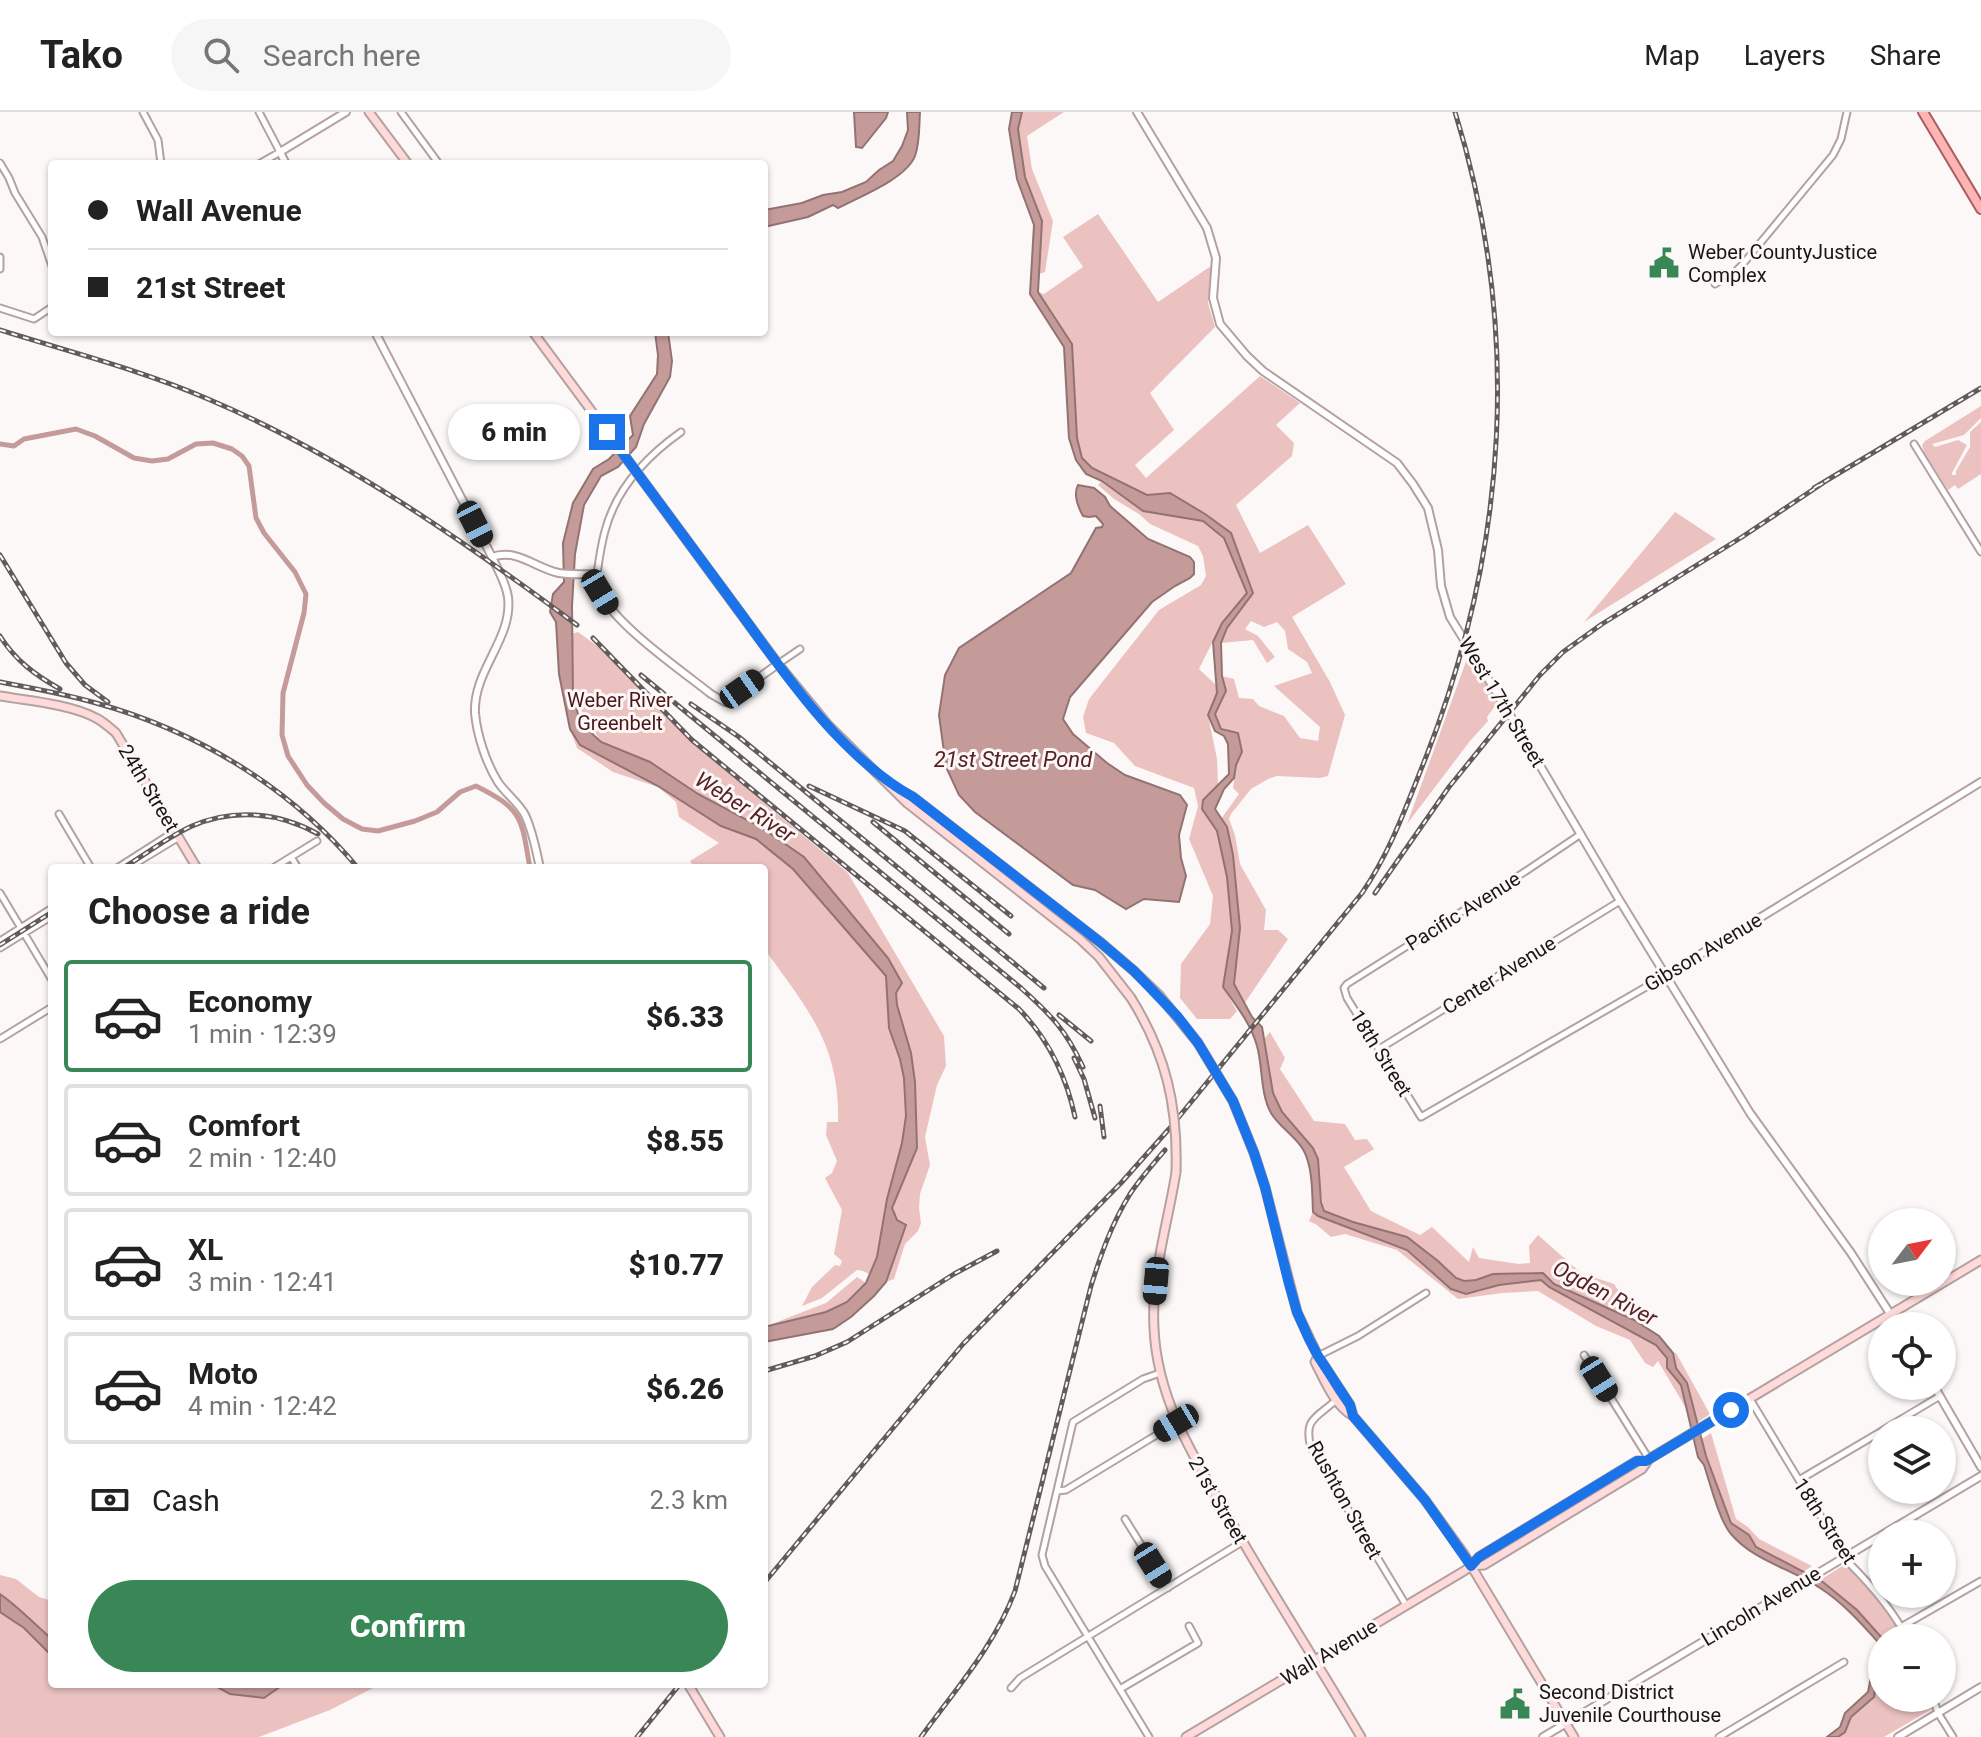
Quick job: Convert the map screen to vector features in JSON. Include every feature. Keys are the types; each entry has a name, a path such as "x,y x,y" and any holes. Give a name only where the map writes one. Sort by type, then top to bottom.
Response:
{"main road":[{"path":"369,112 405,160"},
{"path":"1923,112 1981,209"},
{"name":"21st Street","path":"536,336 778,664 828,725 907,803 1080,939 1107,966 1131,998 1152,1034 1167,1078 1175,1124 1176,1172 1154,1304 1160,1373 1176,1423 1186,1443 1242,1542 1361,1737"},
{"name":"24th Street","path":"0,696 75,710 104,722 116,733 195,864"},
{"path":"890,785 913,797 1100,942 1159,995 1198,1043 1233,1101 1254,1153 1297,1312 1318,1356 1350,1405 1353,1416"},
{"name":"Wall Avenue","path":"1895,1312 1981,1260"},
{"name":"Wall Avenue","path":"1186,1737 1471,1566 1479,1557 1637,1461 1647,1460 1868,1328"},
{"path":"1318,1356 1315,1362 1336,1400 1425,1500 1471,1566 1574,1737"},
{"path":"690,1688 720,1737"}],"street":[{"path":"143,112 158,140 160,160"},
{"path":"259,112 284,160"},
{"path":"266,160 346,112"},
{"path":"401,112 436,160"},
{"name":"West 17th Street","path":"1137,112 1207,228 1216,258 1213,298 1220,324 1263,371 1397,463 1413,484 1428,508 1438,550 1441,586 1450,617 1750,1113 1851,1253 1888,1312"},
{"path":"1715,284 1736,271 1833,155 1841,139 1847,112"},
{"path":"0,163 42,237 48,254"},
{"path":"0,257 0,269"},
{"path":"0,308 34,319 48,310"},
{"path":"377,336 492,557 508,595 507,618 501,638 477,690 476,724 497,779 523,812 539,864"},
{"path":"681,432 643,464 623,491 605,529 597,574 600,592 629,628 732,709"},
{"path":"1914,444 1981,552"},
{"path":"492,557 511,554 558,572 597,574"},
{"path":"725,702 800,649"},
{"name":"Gibson Avenue","path":"1421,1117 1665,976 1981,782"},
{"path":"59,814 89,864"},
{"path":"124,864 177,834"},
{"path":"134,864 177,834"},
{"name":"Pacific Avenue","path":"1344,988 1581,834"},
{"path":"280,864 317,841"},
{"path":"291,857 295,864"},
{"path":"0,893 48,973"},
{"name":"Center Avenue","path":"1379,1049 1620,901"},
{"path":"0,948 48,911"},
{"path":"0,941 48,918"},
{"name":"18th Street","path":"1344,988 1421,1117"},
{"path":"0,1039 48,1009"},
{"path":"1318,1356 1358,1336 1426,1293"},
{"path":"1584,1355 1647,1460"},
{"path":"1149,1737 1045,1566 1042,1555 1073,1422 1143,1379 1160,1373"},
{"name":"18th Street","path":"1750,1399 1845,1555 1899,1624"},
{"name":"Rushton Street","path":"1336,1400 1310,1424 1307,1433 1311,1448 1406,1605"},
{"path":"1906,1416 1933,1400"},
{"path":"1942,1400 1981,1467"},
{"path":"1057,1491 1066,1490 1176,1423"},
{"path":"1799,1480 1868,1439"},
{"name":"Lincoln Avenue","path":"1543,1737 1981,1476"},
{"path":"1125,1519 1168,1588"},
{"path":"1011,1688 1020,1678 1242,1542"},
{"path":"1906,1624 1981,1581"},
{"path":"1120,1689 1198,1643 1189,1626"},
{"path":"1719,1737 1844,1662"},
{"path":"1898,1737 1981,1687"},
{"path":"1938,1713 1953,1737"}],"green space":[{"path":"1022,112 1064,112 1027,136 1032,169 1053,221 1045,272 1039,274 1042,221 1025,177 1018,129"},
{"path":"1098,214 1158,302 1211,266 1208,303 1215,327 1150,393 1174,430 1135,465 1146,478 1260,376 1300,403 1276,425 1294,443 1292,456 1236,505 1260,553 1308,525 1346,584 1292,617 1330,682 1345,715 1328,776 1277,776 1268,779 1251,789 1229,819 1240,864 1266,910 1264,930 1278,930 1288,939 1244,1004 1234,984 1240,928 1227,827 1221,819 1239,794 1233,788 1241,752 1221,729 1215,714 1225,691 1222,676 1234,679 1239,698 1253,699 1259,706 1284,716 1300,738 1318,741 1320,727 1274,686 1312,673 1307,662 1288,649 1285,631 1277,622 1264,627 1251,621 1245,629 1258,636 1275,657 1267,663 1253,640 1221,643 1227,628 1253,593 1231,533 1170,493 1147,495 1092,468 1082,458 1077,439 1072,344 1038,292 1044,294 1083,267 1063,237"},
{"path":"1981,406 1981,418 1964,435 1932,444 1935,447 1958,440 1967,445 1952,473 1956,475 1970,447 1970,432 1981,422 1981,474 1958,489 1955,485 1948,490 1922,445"},
{"path":"1102,481 1143,511 1203,521 1224,538 1247,594 1222,623 1199,669 1216,685 1217,693 1208,715 1217,759 1218,784 1203,800 1202,809 1217,831 1227,877 1232,931 1223,987 1237,1011 1230,1019 1197,1019 1180,998 1181,964 1210,924 1213,896 1189,839 1198,806 1194,788 1135,766 1114,743 1086,733 1083,717 1089,699 1159,610 1201,585 1206,576 1203,556 1198,546 1150,524 1114,499 1098,485"},
{"path":"1675,512 1716,539 1584,622"},
{"name":"Weber River Greenbelt","path":"578,632 615,659 687,738 848,873 944,1036 946,1066 937,1085 925,1137 930,1165 920,1194 921,1223 918,1231 905,1244 894,1279 886,1282 906,1225 897,1220 892,1208 917,1148 911,1053 897,1005 896,993 902,982 888,958 804,857 762,828 698,794 650,762 601,742 573,697 571,634"},
{"path":"1468,656 1498,702 1487,717 1488,721 1407,824"},
{"path":"570,729 580,745 658,786 721,826 756,839 793,869 886,976 889,1028 904,1078 906,1116 902,1143 887,1199 877,1257 869,1274 857,1270 822,1298 802,1306 812,1287 835,1265 840,1266 842,1261 834,1254 842,1210 825,1178 832,1173 837,1161 826,1135 827,1122 838,1122 837,1095 834,1071 818,1030 768,954 768,864 692,864 690,861 719,843 679,817 676,802 658,787 613,772 577,748"},
{"path":"1270,1032 1285,1058 1280,1069 1314,1121 1345,1124 1355,1140 1367,1139 1374,1149 1344,1167 1371,1211 1420,1235 1432,1227 1469,1262 1473,1247 1479,1258 1530,1263 1529,1246 1538,1235 1581,1273 1614,1284 1632,1310 1634,1320 1554,1284 1543,1273 1493,1274 1464,1281 1456,1278 1438,1261 1324,1211 1313,1148 1282,1112 1272,1093 1264,1039"},
{"path":"1313,1212 1407,1250 1451,1289 1478,1292 1499,1285 1542,1280 1549,1287 1656,1345 1667,1358 1668,1368 1681,1385 1687,1410 1658,1361 1653,1367 1645,1363 1630,1340 1596,1326 1538,1291 1458,1299 1397,1250 1345,1234 1331,1237 1309,1221"},
{"path":"857,1277 866,1283 847,1302 826,1312 768,1326 768,1325 826,1303"},
{"path":"1673,1353 1676,1353 1710,1414 1698,1422 1687,1383 1676,1368"},
{"path":"1711,1433 1736,1519 1759,1539 1812,1566 1803,1572 1756,1547 1749,1535 1731,1523 1702,1439"},
{"path":"1844,1565 1868,1588 1868,1608 1884,1608 1895,1624 1870,1624 1820,1580"},
{"path":"0,1575 16,1579 39,1597 48,1600 48,1635 14,1604 0,1594"},
{"path":"0,1612 24,1628 48,1652 48,1688 219,1688 230,1694 264,1698 278,1688 373,1688 330,1710 259,1737 0,1737"},
{"path":"1868,1702 1868,1712 1927,1712 1884,1737 1838,1737 1845,1732 1851,1717"}],"water":[{"path":"854,112 888,112 862,148 856,147"},
{"path":"907,112 920,112 915,156 902,172 838,208 833,205 808,217 768,226 768,209 842,192 866,182 893,161 908,130"},
{"path":"1012,112 1022,112 1018,129 1025,177 1042,221 1038,292 1072,344 1077,438 1082,458 1092,468 1147,495 1170,493 1231,533 1253,593 1227,628 1221,643 1222,676 1226,691 1215,714 1221,729 1238,733 1242,752 1234,778 1224,789 1215,809 1227,827 1233,855 1240,928 1234,984 1252,1017 1262,1027 1273,1093 1282,1112 1313,1148 1318,1159 1324,1211 1407,1237 1456,1278 1464,1281 1493,1274 1543,1273 1554,1284 1634,1320 1659,1336 1673,1353 1676,1368 1687,1383 1706,1456 1731,1523 1749,1535 1756,1547 1823,1582 1857,1610 1870,1624 1868,1632 1828,1594 1809,1581 1761,1558 1731,1534 1698,1457 1681,1385 1667,1368 1667,1358 1656,1345 1541,1280 1499,1285 1466,1294 1451,1289 1407,1250 1313,1212 1312,1181 1307,1158 1301,1146 1271,1113 1254,1038 1243,1015 1223,987 1232,931 1227,877 1217,831 1202,809 1203,800 1229,774 1228,744 1224,736 1215,731 1208,715 1217,693 1213,642 1222,623 1247,593 1224,538 1203,521 1143,511 1102,481 1086,474 1076,460 1069,438 1064,347 1030,294 1034,225 1017,179 1009,129"},
{"path":"656,336 669,336 672,361 670,377 644,424 636,447 618,467 601,476 584,505 575,554 572,606 573,697 578,714 584,726 601,742 650,762 698,794 762,828 804,857 888,958 902,983 896,993 897,1005 911,1053 915,1082 917,1148 892,1208 897,1220 906,1225 886,1282 851,1317 833,1329 768,1341 768,1326 826,1312 847,1302 866,1283 877,1257 887,1199 902,1143 906,1116 904,1078 889,1028 886,976 793,869 756,839 721,826 658,786 580,745 570,729 559,674 556,622 550,612 553,594 564,582 563,543 573,503 593,469 609,459 633,435 630,416 657,374"},
{"name":"21st Street Pond","path":"1078,485 1094,488 1148,539 1190,557 1194,562 1194,574 1152,602 1070,697 1063,719 1073,734 1107,763 1125,775 1180,795 1187,805 1179,835 1186,876 1179,902 1144,899 1126,909 1095,890 1073,885 975,812 959,795 946,767 939,715 945,675 959,648 1071,573 1096,528 1103,524 1096,516 1083,516 1076,497"},
{"path":"0,1594 48,1635 48,1652 24,1628 0,1612"},
{"path":"219,1688 278,1688 264,1698 230,1694"},
{"path":"1868,1692 1868,1702 1851,1717 1845,1732 1838,1737 1827,1737 1840,1727 1845,1713"}],"waterway":[{"path":"0,444 14,446 24,439 76,429 134,458 152,461 168,459 196,444 213,443 242,456 249,466 256,518 295,572 306,594 283,693 282,735 288,756 307,785 343,819 362,829 378,831 437,812 460,792 476,786 503,802 518,817 529,864"}],"railway":[{"path":"768,1578 963,1344 1121,1183 1169,1129 1362,893 1390,844 1454,678 1475,598 1489,518 1496,437 1497,356 1490,274 1476,193 1455,112"},
{"path":"0,330 157,379 208,399 306,446 445,531 577,625"},
{"path":"1814,488 1981,388"},
{"path":"1375,893 1449,787 1540,675 1563,652 1823,483"},
{"path":"0,555 66,663 85,685 108,702"},
{"path":"0,636 26,666 60,689"},
{"path":"593,638 692,740 1019,1009 1055,1059 1075,1117"},
{"path":"641,675 1021,988 1057,1024 1083,1067"},
{"path":"0,682 96,703 170,729 205,746 272,788 303,812 354,864"},
{"path":"691,704 739,737 1044,988"},
{"path":"809,786 905,831 1011,916"},
{"path":"129,864 183,830 224,817 272,817 318,834"},
{"path":"873,822 1009,934"},
{"path":"0,945 48,915"},
{"path":"1059,1015 1091,1041"},
{"path":"1074,1058 1084,1079 1095,1118"},
{"path":"1100,1106 1104,1137"},
{"path":"921,1737 985,1649 1007,1611 1015,1591 1099,1262 1112,1227 1130,1194 1165,1150"},
{"path":"768,1370 815,1356 847,1342 954,1274 997,1251"},
{"path":"637,1737 677,1688"}],"place":[{"name":"Weber CountyJustice Complex","path":"1664,263"},
{"name":"Second District Juvenile Courthouse","path":"1515,1704"}],"route":[{"path":"607,432 778,664 828,725 890,785 913,797 1134,971 1159,995 1198,1043 1233,1101 1254,1153 1297,1312 1309,1339 1350,1405 1353,1416 1425,1500 1471,1566 1479,1557 1637,1461 1646,1461 1731,1410"}],"water label":[{"name":"Weber River","path":"745,807"},
{"name":"Ogden River","path":"1605,1293"}]}
